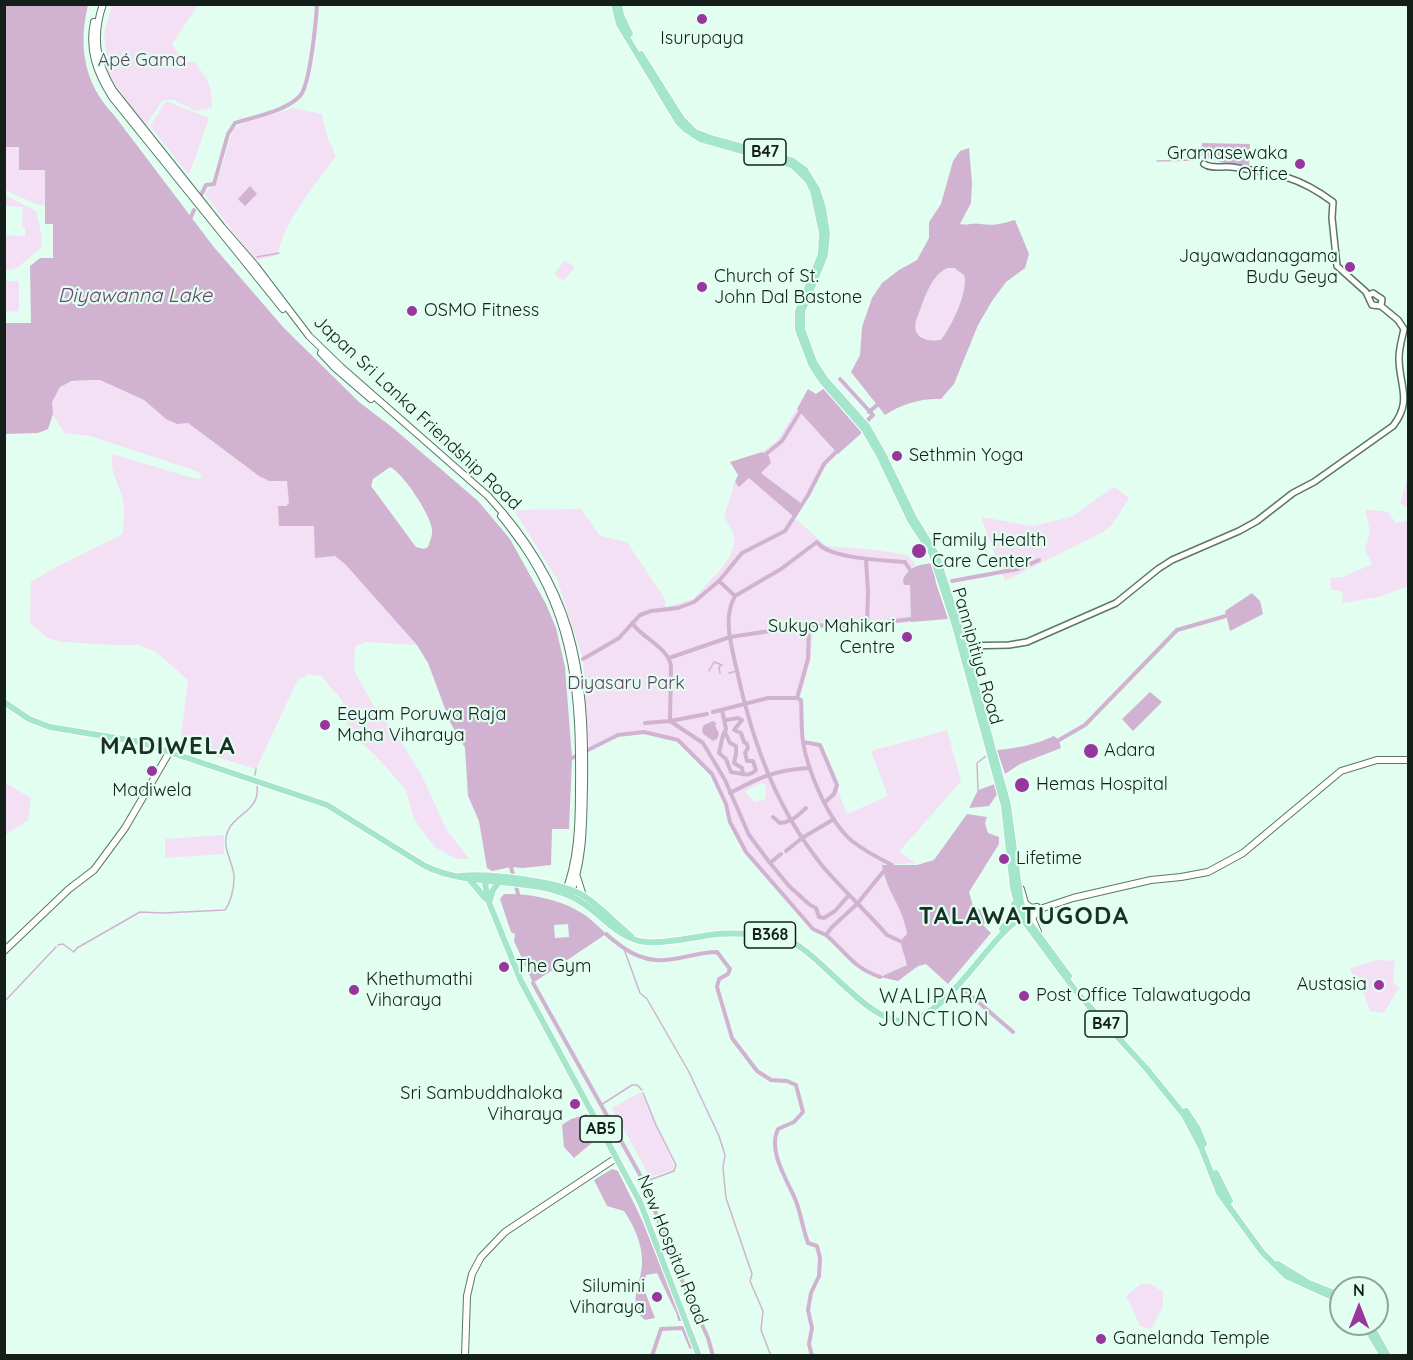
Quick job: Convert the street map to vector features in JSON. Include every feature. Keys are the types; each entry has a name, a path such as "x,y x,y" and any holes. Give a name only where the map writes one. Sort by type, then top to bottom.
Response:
{"main road":[{"name":"Japan Sri Lanka Friendship Road","path":"101,4 96,42 101,68 113,90 255,265 309,336 341,368 488,496 509,518 530,547 557,594 575,652 579,676 581,760 578,830 574,877 568,893"},
{"name":"Pannipitiya Road","path":"614,4 619,24 678,122 685,129 712,143 792,165 808,181 818,210 822,233 821,254 798,311 798,330 811,364 822,381 864,429 910,520 931,552 962,646 1004,806 1014,891 1023,916 1040,945 1078,994 1146,1068 1184,1115 1201,1147 1220,1193 1262,1252 1286,1276 1329,1296"},
{"name":"Pannipitiya Road","path":"619,4 621,15 630,34 688,126 695,132 714,139 793,161 812,179 823,208 827,233 822,265 802,312 801,319 806,338 814,362 825,379 867,426 914,518 936,554 1008,805 1023,916 1081,991 1149,1065 1187,1112 1198,1129 1231,1204 1265,1250 1288,1272 1329,1291"},
{"name":"B368","path":"4,702 29,719 50,727 127,739 170,751 327,805 439,873 470,880 509,881"},
{"path":"4,951 69,889 94,870 109,852 149,791 170,751"},
{"path":"1017,880 1029,907 1151,880 1208,872 1243,853 1341,771 1377,760 1408,760"},
{"name":"B368","path":"455,877 555,886 591,908 620,933 636,940 665,942 719,934 781,937 809,954 877,1013 892,1020 901,1021 922,1016 933,1010 995,940 1023,916"},
{"path":"555,886 574,877 583,896"},
{"name":"New Hospital Road","path":"486,879 491,909 521,981 640,1202 699,1356"},
{"path":"470,880 489,900 499,882"},
{"name":"B368","path":"530,883 583,896 636,940"},
{"path":"995,940 1013,914 1014,891"},
{"path":"1023,916 1050,904"},
{"path":"1039,935 1032,916 1050,904"},
{"path":"995,940 1019,924 1040,945"},
{"path":"465,1356 467,1296 472,1274 481,1257 505,1232 616,1158"},
{"path":"1371,1336 1383,1356"},
{"path":"1377,1336 1388,1356"}],"street":[{"path":"962,646 1009,645 1027,642 1116,603 1172,560 1239,531 1314,482 1393,426 1406,402 1399,358 1404,329 1398,320 1381,306 1372,305 1368,300 1368,295 1337,266 1332,218 1333,202 1305,183 1286,176 1222,166 1209,167 1204,164"},
{"path":"1368,295 1373,293 1380,296 1381,306"}],"green space":[{"name":"Apé Gama","path":"112,5 198,5 172,44 185,63 194,61 206,78 211,92 212,108 195,111 174,100 163,100 145,127 108,74 104,33"},
{"path":"166,101 209,118 189,175 150,126"},
{"path":"293,108 322,114 327,136 336,156 294,215 277,255 255,261 204,193 217,183 233,129 246,122"},
{"path":"5,147 19,147 45,170 45,205 36,204 5,190"},
{"path":"5,195 36,211 41,234 41,248 13,270 5,270 5,235 25,236 25,228 22,227 23,207 5,206"},
{"path":"565,260 575,267 563,281 554,274"},
{"path":"947,268 953,268 964,275 962,300 950,327 941,340 926,339 918,335 915,327 916,321 931,285"},
{"path":"5,281 19,281 19,311 5,312"},
{"path":"83,380 100,380 144,400 166,419 188,423 259,476 269,481 288,481 289,503 286,506 314,526 335,556 345,564 417,645 366,642 355,646 354,670 372,703 403,745 422,776 446,829 469,859 456,859 435,847 428,839 413,817 406,790 377,757 355,737 345,720 343,701 321,676 308,674 297,681 256,769 180,746 188,680 156,652 139,645 64,642 47,638 30,623 31,582 123,534 124,505 113,472 113,454 189,477 202,478 199,472 90,436 65,433 52,412 51,402 54,394 66,384"},
{"path":"797,409 838,454 824,464 802,504 760,472 771,463 769,456 762,452 777,441"},
{"path":"1408,476 1408,508 1400,503"},
{"name":"Diyasaru Park","path":"749,477 826,546 907,555 916,565 906,572 910,585 911,622 858,628 813,628 811,658 800,697 805,740 820,745 847,814 888,796 871,751 947,730 961,781 899,852 916,863 883,865 884,879 905,917 907,934 900,941 907,965 880,977 864,972 853,964 826,935 813,929 762,871 746,852 730,822 726,804 712,774 678,740 644,730 618,734 589,748 583,659 557,579 514,510 581,509 600,536 627,542 665,599 666,607 694,599 730,555 734,535 724,517 735,482 739,487","holes":["762,783 766,785 765,799 754,802 745,791"]},
{"path":"1114,487 1129,498 1114,522 1105,531 1005,581 981,517 1033,526 1071,517"},
{"path":"1365,509 1388,512 1396,523 1408,521 1408,586 1379,597 1343,603 1342,591 1331,590 1330,578 1343,577 1372,564 1365,550 1370,532"},
{"path":"4,782 31,798 28,820 5,835"},
{"path":"224,835 224,854 165,858 165,839"},
{"name":"Austasia","path":"1376,960 1395,961 1393,982 1400,989 1384,1013 1370,1011 1358,976 1353,977 1350,968"},
{"path":"641,1092 674,1165 673,1170 650,1177 612,1108"},
{"path":"1141,1284 1151,1284 1163,1292 1163,1306 1152,1328 1149,1329 1140,1326 1126,1296"}],"water":[{"name":"Diyawanna Lake","path":"5,4 88,5 84,50 86,64 96,90 213,246 283,327 359,402 478,501 510,539 546,604 556,628 565,667 572,758 569,829 552,829 551,865 511,867 492,871 487,868 479,821 468,796 465,748 450,722 428,663 417,645 345,564 335,556 315,558 314,526 279,526 278,506 286,506 289,503 287,481 269,481 259,476 188,423 177,424 166,419 144,400 100,380 72,381 60,387 52,402 53,414 48,429 38,433 5,434 5,323 31,323 30,266 40,258 53,258 53,224 45,224 45,170 19,170 19,147 5,147","holes":["390,467 415,495 430,522 432,535 428,547 424,549 416,547 371,486 373,479"]},
{"path":"1202,143 1250,144 1249,165 1227,164 1201,156"},
{"path":"969,148 972,183 971,203 960,224 994,225 1015,220 1029,254 1025,268 1006,282 992,301 978,325 954,384 941,399 912,402 885,415 851,372 860,355 862,327 872,298 882,283 917,260 929,238 929,222 941,204 953,161 960,151","holes":["947,268 954,268 964,275 965,282 962,299 950,327 941,340 922,338 915,327 927,292 941,272"]},
{"path":"250,186 257,194 245,206 238,199"},
{"path":"826,387 864,431 838,454 797,409 808,389 816,394"},
{"path":"762,452 769,456 771,463 761,473 802,504 794,517 749,478 739,487 735,482 738,475 730,462"},
{"path":"933,563 936,583 948,619 911,622 910,585 904,585 903,580 915,567"},
{"path":"1252,593 1260,601 1263,614 1230,631 1225,611"},
{"path":"1150,692 1162,702 1133,731 1122,719"},
{"path":"713,721 717,724 715,725 719,734 713,741 703,734 702,729 704,725"},
{"path":"1054,736 1059,740 1061,748 1020,764 1005,774 997,750 1026,746"},
{"path":"995,784 998,793 989,806 969,808 978,790"},
{"path":"967,814 987,817 985,823 988,833 999,837 999,844 969,892 973,906 990,916 983,925 991,933 948,984 926,964 918,966 898,981 880,977 907,965 900,941 907,934 905,924 887,883 882,865 917,865 934,860"},
{"path":"504,894 514,894 536,896 567,905 585,915 606,934 533,983 514,941 515,934 511,932 500,899","holes":["568,924 569,937 555,938 554,925"]},
{"path":"587,1114 600,1136 574,1158 564,1147 562,1125 571,1119"},
{"path":"612,1169 618,1171 642,1220 681,1316 678,1317 657,1273 646,1275 644,1289 655,1318 645,1320 639,1314 636,1307 636,1292 642,1269 642,1254 639,1241 624,1211 607,1206 594,1180"}],"waterway":[{"path":"201,195 206,185 214,184 228,134 235,123 278,110 300,96 304,90 310,67 317,4"},
{"path":"1157,161 1195,160"},
{"path":"191,217 194,210"},
{"path":"257,257 279,253"},
{"path":"840,379 873,415 868,420"},
{"path":"869,412 877,405"},
{"path":"766,454 782,441 800,412"},
{"path":"583,659 619,638 640,615 651,611 678,608 694,602 719,581 742,553 785,531 824,464 837,451"},
{"path":"900,941 887,935 825,869 808,847 780,800 759,750 743,698 729,633 729,614 735,596 781,569 817,542 823,548 844,555 905,562 910,570"},
{"path":"866,559 867,624"},
{"path":"952,581 1018,569 1039,560"},
{"path":"719,581 735,596"},
{"path":"1059,740 1085,725 1177,630 1226,616"},
{"path":"669,658 730,637 797,625 854,626 911,619"},
{"path":"632,623 669,659 671,666 670,721 703,743 725,780 749,835 770,863 789,886 816,908 819,917 824,918 835,911 849,895"},
{"path":"797,698 808,659 809,625"},
{"path":"709,671 714,662 722,665 719,667 720,673"},
{"path":"729,673 737,671"},
{"path":"713,712 768,698 801,700 802,737 806,754 821,796 835,822 852,841 892,865"},
{"path":"722,710 726,729 719,753 726,759 731,772 751,774 756,770 753,761 747,761 745,753 748,748 747,744 741,733 734,730 742,720 738,718 726,720"},
{"path":"645,723 707,714"},
{"path":"572,758 618,735 644,732 678,740 712,774 726,804 730,822 746,852 813,929 826,935"},
{"path":"725,732 730,743 736,746 734,763 742,768 743,774"},
{"path":"803,742 820,745 837,785 834,794 825,802"},
{"path":"978,790 977,763 986,756"},
{"path":"730,793 768,775 810,768"},
{"path":"255,775 256,769"},
{"path":"58,945 63,944 74,952 77,948 140,912 225,910 232,895 234,878 226,848 227,834 234,822 252,805 257,793 257,785"},
{"path":"773,817 780,823 788,821 806,808"},
{"path":"786,851 802,838 834,819"},
{"path":"770,863 781,854"},
{"path":"511,867 518,894"},
{"path":"880,977 856,964 826,935 857,904 883,872"},
{"path":"606,934 619,945 648,959 672,959 717,952 730,969 728,974 719,979 717,987 732,1038 757,1071 771,1080 787,1081 796,1085 803,1112 794,1122 778,1129 775,1147 780,1166 796,1201 808,1243 817,1246 820,1258 819,1276 811,1293 808,1310 812,1328 809,1344 812,1356"},
{"path":"4,1002 56,947"},
{"path":"624,949 640,993 647,999 689,1072 719,1136 725,1155 723,1168 726,1198 752,1274 750,1281 763,1311 761,1330 771,1356"},
{"path":"533,983 644,1182 677,1269 708,1338 713,1356"},
{"path":"962,988 1013,1032"},
{"path":"601,1105 632,1085 637,1085 642,1090"},
{"path":"643,1093 676,1165 674,1171 644,1182"},
{"path":"652,1356 661,1329 683,1328 691,1347"}],"place":[{"name":"Isurupaya","path":"702,19"},
{"name":"Gramasewaka Office","path":"1300,164"},
{"name":"Jayawadanagama Budu Geya","path":"1350,267"},
{"name":"Church of St. John Dal Bastone","path":"702,287"},
{"name":"OSMO Fitness","path":"412,311"},
{"name":"Sethmin Yoga","path":"897,456"},
{"name":"Family Health Care Center","path":"919,551"},
{"name":"Sukyo Mahikari Centre","path":"907,637"},
{"name":"Eeyam Poruwa Raja Maha Viharaya","path":"325,725"},
{"name":"Adara","path":"1091,751"},
{"name":"Madiwela","path":"152,771"},
{"name":"Hemas Hospital","path":"1022,785"},
{"name":"Lifetime","path":"1004,859"},
{"name":"The Gym","path":"504,967"},
{"name":"Austasia","path":"1379,985"},
{"name":"Khethumathi Viharaya","path":"354,990"},
{"name":"Post Office Talawatugoda","path":"1024,996"},
{"name":"Sri Sambuddhaloka Viharaya","path":"575,1104"},
{"name":"Silumini Viharaya","path":"657,1297"},
{"name":"Ganelanda Temple","path":"1101,1339"}],"district":[{"name":"MADIWELA","path":"168,747"},
{"name":"TALAWATUGODA","path":"1024,917"},
{"name":"WALIPARA JUNCTION","path":"934,1008"}]}
